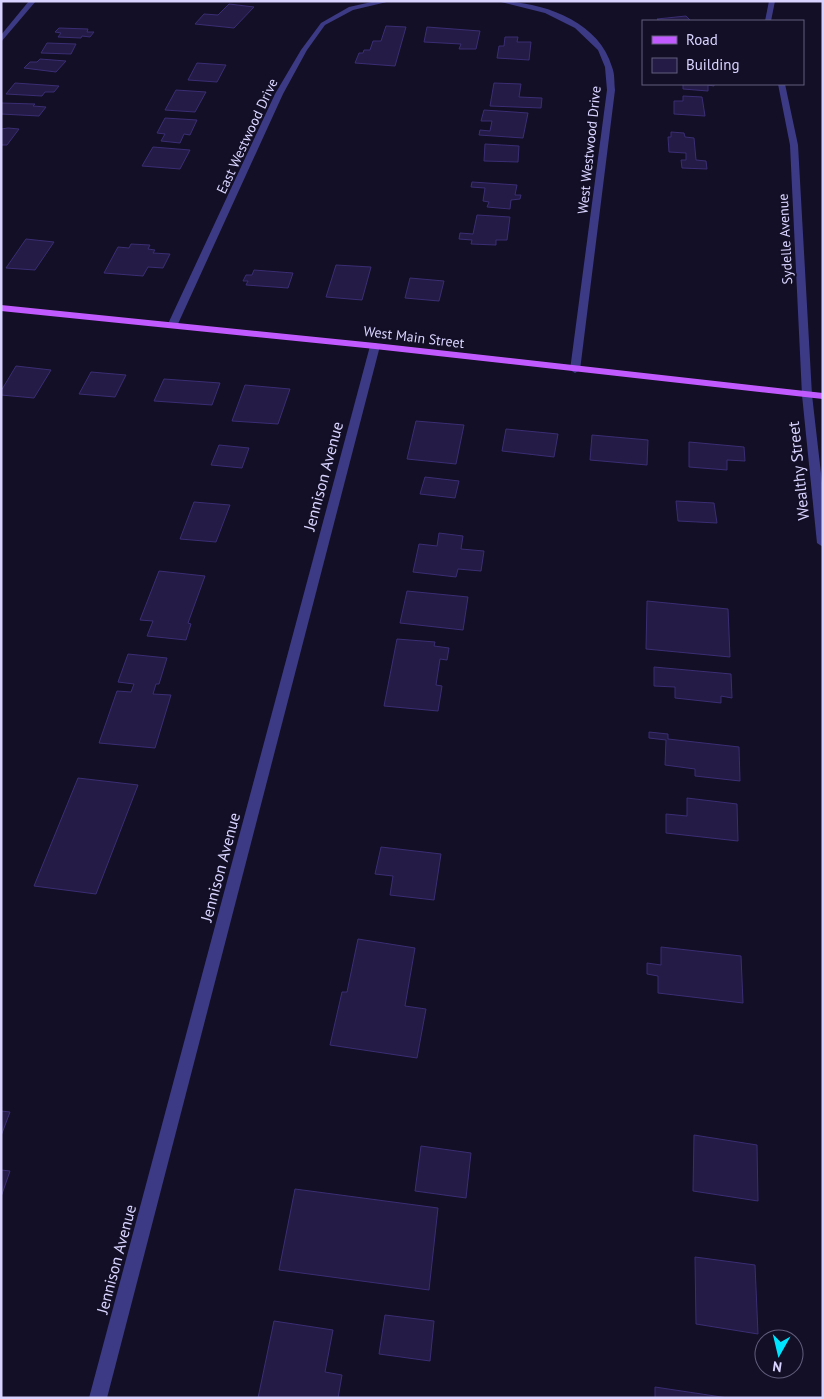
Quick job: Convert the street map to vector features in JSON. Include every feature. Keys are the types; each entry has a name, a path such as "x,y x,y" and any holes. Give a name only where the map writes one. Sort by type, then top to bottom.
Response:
{"main road":[{"name":"West Main Street","path":"1,308 375,346 575,370 823,396"}],"street":[{"path":"1,40 33,1"},
{"name":"East Westwood Drive","path":"172,326 279,94 304,50 323,24 351,8 388,1"},
{"name":"West Westwood Drive","path":"500,1 543,10 571,22 594,39 608,64 611,90 575,370"},
{"path":"768,20 771,3"},
{"name":"Sydelle Avenue","path":"781,85 794,145 806,395"},
{"name":"Jennison Avenue","path":"98,1398 375,346"},
{"name":"Wealthy Street","path":"806,395 823,543"}],"building":[{"path":"229,4 254,7 234,28 195,24 204,14 218,15"},
{"path":"686,16 690,20 658,20 657,19"},
{"path":"386,26 406,27 395,66 355,63 359,53 363,53 364,50 370,50 373,41 381,41"},
{"path":"427,27 480,31 476,49 459,49 461,44 424,42"},
{"path":"59,28 88,29 87,32 94,32 90,37 58,37 61,33 55,32"},
{"path":"505,37 518,37 517,42 531,42 529,60 497,58 499,46 504,46"},
{"path":"47,43 76,44 71,54 41,53"},
{"path":"40,59 66,61 56,72 24,68 30,62 37,62"},
{"path":"197,63 226,65 217,82 188,80"},
{"path":"15,83 59,86 54,92 45,92 42,96 6,94"},
{"path":"494,83 521,84 519,97 542,98 541,108 490,106"},
{"path":"683,85 708,85 708,91 683,89"},
{"path":"176,90 206,92 195,112 165,110"},
{"path":"683,96 702,97 705,116 674,114 674,101 683,101"},
{"path":"1,103 35,104 33,106 46,107 39,116 1,114"},
{"path":"484,110 528,113 523,138 479,135 480,130 490,131 492,121 481,121"},
{"path":"165,118 197,120 190,135 184,134 180,143 161,141 165,134 157,133"},
{"path":"1,129 19,129 7,145 1,145"},
{"path":"671,132 684,133 685,137 694,138 696,160 706,161 707,169 682,168 681,160 686,160 686,153 669,152 668,137 671,137"},
{"path":"485,144 519,146 518,162 484,161"},
{"path":"153,147 190,150 180,169 142,166"},
{"path":"472,182 517,185 515,195 521,195 520,199 511,200 510,209 487,207 489,202 483,201 485,188 471,187"},
{"path":"477,215 510,217 507,240 496,240 496,245 471,244 472,240 459,239 460,233 473,234"},
{"path":"26,239 54,242 35,270 6,268"},
{"path":"131,244 150,245 148,249 155,250 153,253 170,254 163,268 148,267 143,276 104,273 118,247 129,248"},
{"path":"336,265 371,267 362,300 326,297"},
{"path":"254,270 293,273 288,288 246,285 248,281 243,281 246,275 252,275"},
{"path":"410,278 444,281 439,301 405,298"},
{"path":"16,366 51,370 34,398 1,395 1,391"},
{"path":"91,372 126,375 115,397 79,394"},
{"path":"164,379 220,383 212,405 154,401"},
{"path":"245,385 290,389 278,424 232,421"},
{"path":"416,421 464,425 456,464 407,459"},
{"path":"506,429 558,434 554,457 502,451"},
{"path":"592,435 648,440 647,465 590,460"},
{"path":"689,442 744,447 745,461 727,460 727,470 689,467"},
{"path":"219,445 249,448 242,468 211,465"},
{"path":"425,477 459,481 455,498 420,494"},
{"path":"676,501 714,503 717,523 678,521"},
{"path":"194,502 230,505 216,542 180,539"},
{"path":"439,533 463,536 461,549 484,551 481,571 458,569 456,577 413,572 419,544 437,546"},
{"path":"159,571 205,576 188,623 191,624 186,640 147,636 153,621 140,620"},
{"path":"407,591 468,597 463,630 400,623"},
{"path":"647,601 728,609 730,657 646,649"},
{"path":"397,639 435,642 434,646 449,648 447,660 440,659 436,685 442,686 438,711 384,706"},
{"path":"128,654 167,658 159,684 156,684 153,694 171,695 155,748 99,743 117,691 131,692 134,684 118,682"},
{"path":"654,667 731,674 732,698 721,696 721,703 675,698 675,687 654,686"},
{"path":"649,732 668,734 668,739 739,747 740,781 695,776 695,769 665,765 666,740 649,738"},
{"path":"78,778 138,785 96,894 34,886"},
{"path":"687,798 737,804 738,841 666,833 666,814 687,816"},
{"path":"381,847 441,854 434,900 390,895 393,876 375,874"},
{"path":"358,939 415,948 405,1006 426,1009 417,1058 330,1045 342,992 347,992"},
{"path":"661,947 741,956 743,1003 658,993 658,976 647,974 647,963 661,965"},
{"path":"1,1111 10,1112 1,1136"},
{"path":"694,1135 757,1145 758,1201 693,1191"},
{"path":"421,1146 471,1153 466,1198 415,1191"},
{"path":"1,1170 10,1171 1,1197"},
{"path":"295,1189 438,1208 429,1290 279,1270"},
{"path":"695,1257 755,1265 758,1329 754,1329 754,1333 696,1324"},
{"path":"385,1315 434,1321 430,1361 379,1354"},
{"path":"274,1321 333,1330 325,1372 342,1375 338,1398 258,1398"},
{"path":"655,1387 728,1398 655,1398"}]}
